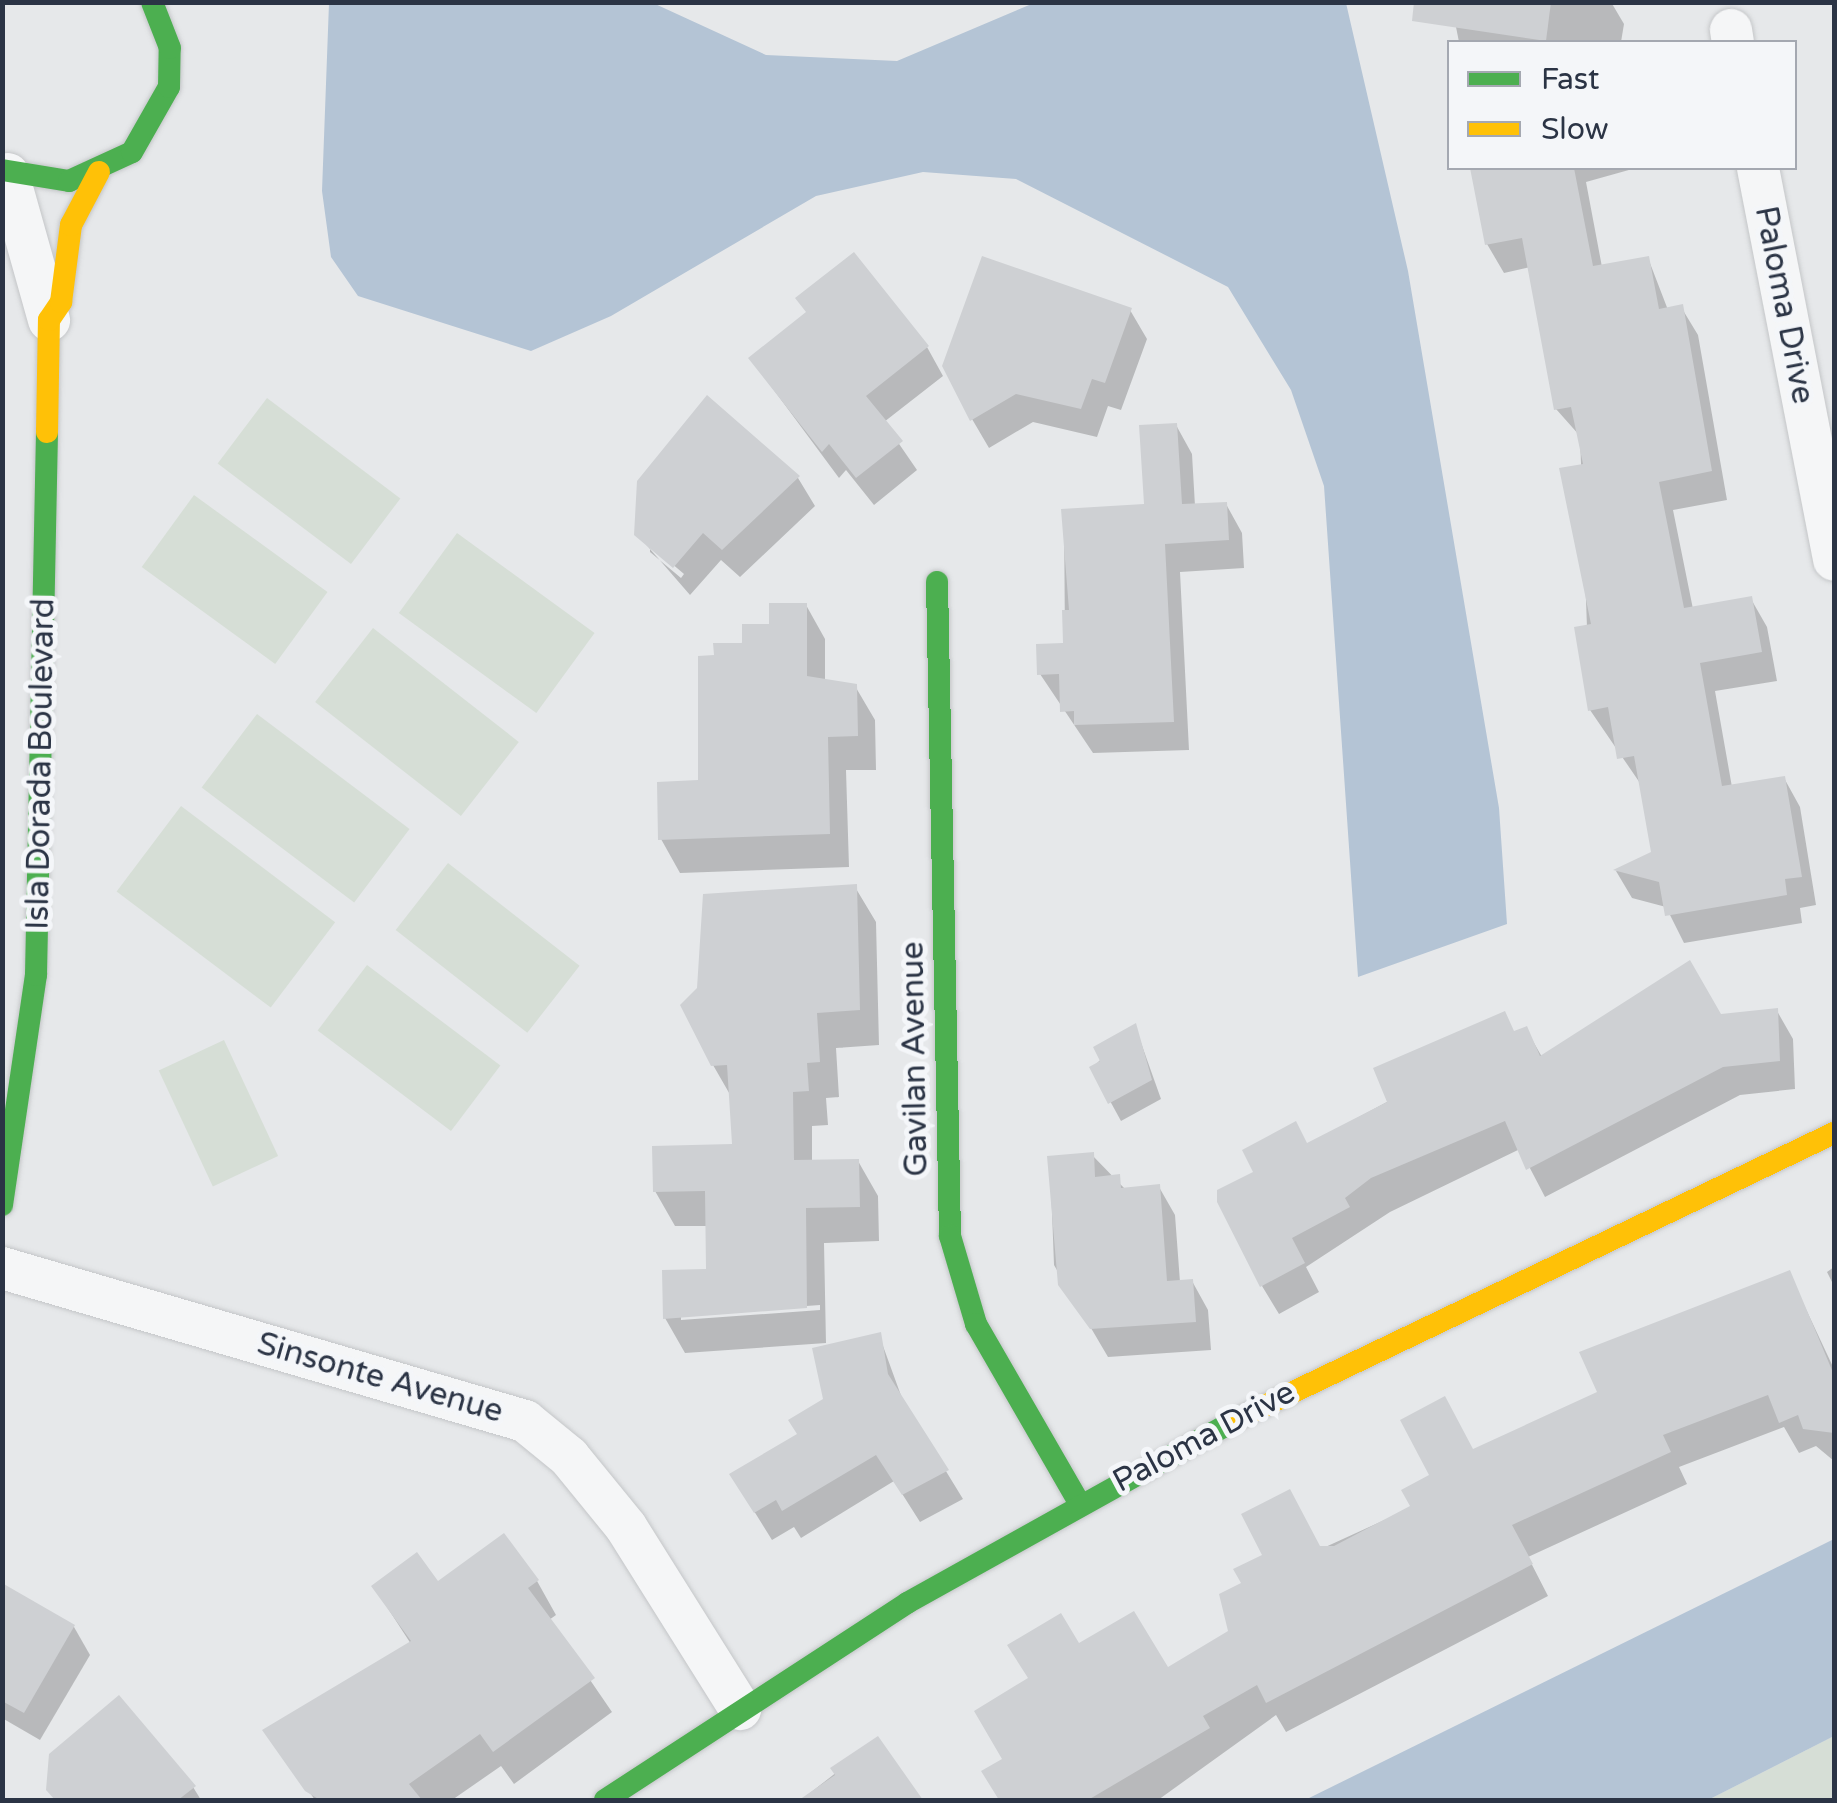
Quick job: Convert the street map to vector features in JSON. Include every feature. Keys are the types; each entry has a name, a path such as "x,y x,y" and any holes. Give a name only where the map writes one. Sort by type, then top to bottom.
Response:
{"street":[{"path":"5,172 69,181 99,172 132,152 169,87 170,48 152,2"},
{"name":"Paloma Drive","path":"1758,170 1834,560"},
{"name":"Isla Dorada Boulevard","path":"2,1205 36,975 48,320 5,172"},
{"name":"Isla Dorada Boulevard","path":"48,320 61,302 71,225 99,172"},
{"name":"Gavilan Avenue","path":"937,582 952,1252 984,1341 1080,1504"},
{"name":"Paloma Drive","path":"605,1800 740,1709 1080,1504 1322,1374 1834,1133"},
{"name":"Sinsonte Avenue","path":"2,1268 524,1422 569,1457 626,1528 740,1709"}],"shaded area":[{"path":"267,398 400,499 351,564 218,463"},
{"path":"194,495 327,592 275,664 142,567"},
{"path":"457,533 595,633 536,713 399,613"},
{"path":"373,628 519,742 461,816 315,702"},
{"path":"257,714 410,829 354,902 202,787"},
{"path":"181,806 335,922 271,1008 117,891"},
{"path":"448,863 580,966 527,1033 396,930"},
{"path":"367,965 500,1066 451,1131 318,1030"},
{"path":"224,1040 278,1156 213,1186 159,1070"},
{"path":"1834,1736 1834,1800 1708,1800 1824,1741"}],"water":[{"path":"329,3 653,3 766,55 897,61 1034,3 1346,3 1408,271 1499,808 1507,924 1358,977 1324,486 1291,390 1228,287 1016,179 923,172 816,196 611,316 531,351 358,296 331,257 322,191"},
{"path":"1834,1539 1834,1736 1708,1800 1305,1800"}],"building":[{"path":"1414,2 1551,2 1546,40 1412,21"},
{"path":"1470,170 1574,170 1593,266 1649,256 1659,309 1683,304 1712,471 1659,482 1684,608 1752,596 1762,652 1700,663 1722,786 1785,776 1802,877 1785,879 1787,895 1665,916 1659,882 1613,870 1651,852 1634,756 1617,759 1608,707 1588,711 1574,627 1591,624 1559,468 1583,464 1571,407 1554,410 1522,238 1485,245"},
{"path":"854,252 929,346 866,396 903,441 856,478 829,444 822,452 748,358 806,312 795,298"},
{"path":"982,256 1132,308 1105,383 1092,379 1081,409 1016,394 970,421 942,366"},
{"path":"707,395 800,476 722,550 703,533 673,568 634,535 637,481"},
{"path":"1177,423 1182,504 1227,502 1229,540 1165,544 1174,722 1074,725 1074,711 1060,712 1059,674 1037,675 1036,644 1063,643 1062,610 1069,610 1061,509 1144,504 1139,425"},
{"path":"769,603 807,603 807,676 857,684 858,736 828,737 830,834 658,840 657,782 698,780 698,656 714,655 713,643 742,643 742,624 769,624"},
{"path":"857,884 860,1010 817,1013 820,1062 807,1063 809,1091 793,1092 794,1160 859,1159 860,1207 806,1208 807,1308 663,1319 662,1270 706,1269 705,1191 653,1192 652,1146 732,1144 727,1065 711,1066 680,1005 697,988 703,894"},
{"path":"1690,960 1721,1014 1778,1008 1780,1061 1723,1067 1526,1170 1505,1121 1371,1178 1345,1198 1350,1207 1292,1238 1305,1263 1260,1287 1217,1202 1217,1190 1253,1172 1242,1150 1296,1121 1307,1143 1387,1102 1373,1068 1505,1011 1514,1031 1527,1026 1540,1056"},
{"path":"1136,1023 1152,1080 1108,1104 1089,1067 1100,1061 1093,1047"},
{"path":"1094,1152 1095,1177 1120,1174 1121,1188 1160,1184 1167,1281 1193,1279 1196,1322 1090,1329 1058,1285 1047,1156"},
{"path":"1790,1270 1834,1375 1834,1433 1803,1429 1798,1415 1779,1423 1768,1395 1663,1435 1671,1452 1512,1525 1533,1564 1266,1703 1257,1685 1203,1716 1210,1728 1088,1800 999,1800 981,1771 1002,1759 974,1711 1028,1678 1007,1645 1061,1613 1079,1643 1134,1611 1168,1667 1228,1631 1219,1594 1241,1583 1233,1569 1262,1555 1241,1514 1290,1489 1320,1546 1334,1546 1410,1506 1401,1490 1429,1475 1400,1420 1445,1396 1473,1449 1597,1392 1579,1352"},
{"path":"881,1332 888,1374 949,1470 902,1495 876,1455 782,1511 776,1500 754,1513 729,1474 797,1434 788,1420 823,1399 812,1348"},
{"path":"504,1533 539,1580 528,1588 595,1678 493,1752 480,1734 409,1784 422,1800 320,1800 305,1791 262,1730 411,1641 371,1586 417,1552 438,1581"},
{"path":"2,1583 75,1625 24,1713 2,1701"},
{"path":"119,1695 196,1786 178,1800 55,1800 46,1790 49,1754"},
{"path":"878,1736 923,1800 799,1800 835,1775 830,1768"}],"traffic: fast":[{"path":"2,170 69,181 132,152 169,87 170,48 152,2"},
{"path":"2,1205 36,975 47,432"},
{"path":"937,582 950,1236 976,1324 1080,1504"},
{"path":"605,1800 907,1603 1237,1419"}],"traffic: slow":[{"path":"47,432 49,320 61,302 71,225 99,172"},
{"path":"1237,1419 1834,1133"}]}
